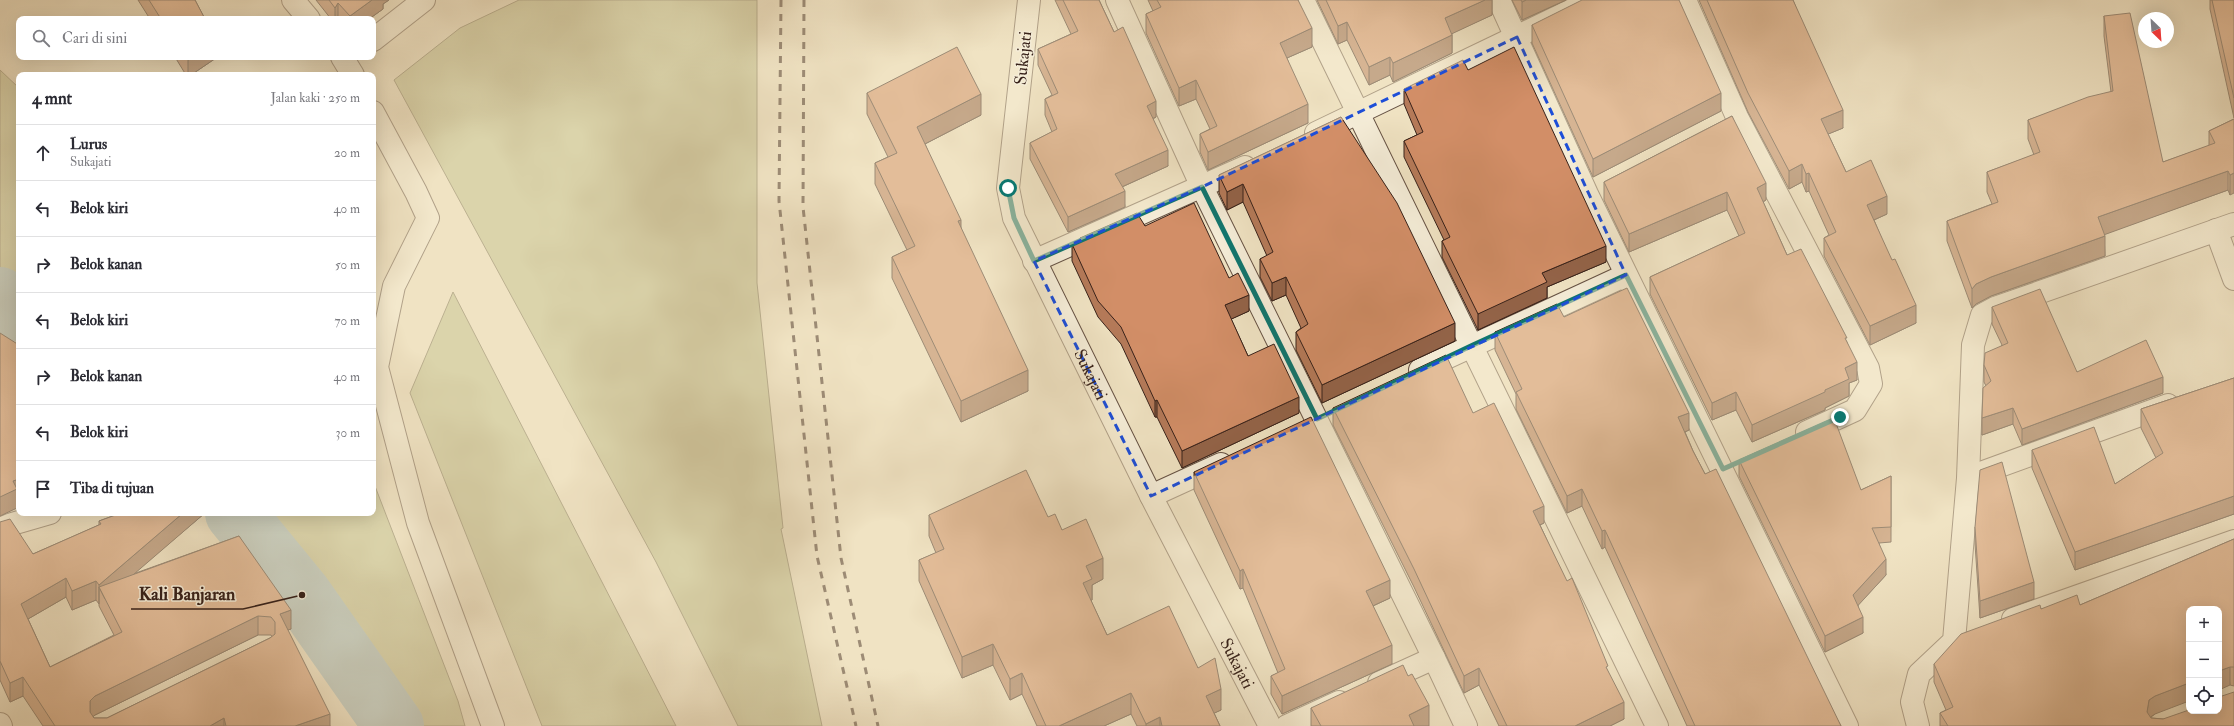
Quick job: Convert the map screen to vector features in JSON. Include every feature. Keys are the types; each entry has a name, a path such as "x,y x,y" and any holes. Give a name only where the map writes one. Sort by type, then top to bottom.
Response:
{"street":[{"path":"293,0 307,16"},
{"path":"376,38 424,0"},
{"name":"Sukajati","path":"1029,0 1008,188 1014,218 1151,496 1270,726"},
{"path":"1117,0 1202,187 1324,416 1466,726"},
{"path":"1303,0 1473,345 1657,726"},
{"path":"1499,0 1587,194 1626,275 1730,466 1847,726"},
{"path":"1295,143 1593,0"},
{"path":"1685,0 1737,117 1868,368 1871,384 1855,410 1789,440"},
{"path":"1717,128 1737,117"},
{"path":"376,118 416,192 428,218 394,286 377,367 418,523 492,726"},
{"path":"1034,261 1266,157"},
{"path":"1587,194 1607,183"},
{"path":"1954,641 1968,478 1973,345 1982,316 1995,308 2225,227 2234,279"},
{"path":"1402,379 1626,275"},
{"path":"1968,478 2184,399"},
{"path":"1296,429 1324,416"},
{"path":"1151,496 1238,456"},
{"path":"0,529 40,516"},
{"path":"1918,726 1912,702 1919,674 1954,641 2234,541"},
{"path":"1287,726 1434,658"}],"highlighted area":[{"path":"1517,37 1626,275 1151,496 1034,261 1202,187"}],"green space":[{"path":"519,0 757,0 757,283 783,528 781,529 822,726 738,726 656,562 394,80 460,28"},
{"path":"0,70 16,85 16,310 0,297"},
{"path":"453,292 676,726 542,726 410,393"},
{"path":"376,489 458,701 465,726 394,726 302,595 237,516 376,516"}],"building":[{"path":"149,0 195,0 203,16 159,16"},
{"path":"329,0 372,0 350,16 338,3 335,8"},
{"path":"1063,0 1099,0 1114,32 1123,27 1156,101 1147,106 1168,150 1115,174 1125,191 1068,217 1030,143 1057,129 1045,99 1058,93 1038,49 1078,31"},
{"path":"1157,0 1298,0 1312,28 1280,43 1308,104 1208,152 1200,134 1217,126 1196,80 1179,88 1146,14 1161,7"},
{"path":"1326,0 1485,0 1445,18 1452,35 1393,63 1390,57 1369,67 1347,22 1338,26"},
{"path":"1582,0 1679,0 1721,93 1593,159 1532,25"},
{"path":"1707,0 1793,0 1843,110 1821,119 1846,172 1871,160 1887,196 1867,205 1892,260 1895,259 1916,305 1870,326 1824,238 1836,232 1809,173 1806,174 1802,164 1789,171 1748,93"},
{"path":"2212,0 2234,0 2234,98"},
{"path":"2130,13 2163,162 2215,143 2209,131 2234,119 2234,173 2230,175 2228,171 2098,217 2105,236 1991,277 1976,284 1972,289 1947,221 1998,202 1987,172 2040,152 2028,120 2088,97 2113,91 2104,16"},
{"path":"957,47 981,94 917,127 961,220 958,221 1028,370 961,401 892,257 915,246 875,163 897,153 867,93"},
{"path":"1514,47 1606,246 1542,273 1547,282 1478,314 1442,241 1450,237 1404,141 1423,132 1404,89 1463,60 1468,70"},
{"path":"1732,116 1766,183 1757,188 1787,255 1801,249 1847,338 1845,338 1857,362 1845,368 1849,379 1825,390 1825,392 1752,425 1736,392 1712,403 1650,277 1745,233 1727,192 1629,234 1604,182"},
{"path":"1341,117 1397,203 1455,323 1322,385 1296,332 1308,324 1286,277 1272,283 1260,259 1273,252 1243,184 1227,192 1219,175"},
{"path":"1194,203 1229,278 1238,273 1249,295 1225,305 1248,356 1274,344 1299,397 1182,451 1157,400 1155,401 1121,327 1098,301 1072,244 1081,240 1080,238 1137,213 1145,226"},
{"path":"1627,288 1689,413 1678,417 1693,451 1705,474 1716,469 1841,726 1695,726 1605,530 1602,531 1582,489 1567,496 1516,392 1522,389 1495,332 1557,304 1564,317"},
{"path":"2040,289 2077,372 2146,340 2163,377 2022,429 2013,408 1982,418 1983,388 1991,381 1984,365 1985,353 2008,343 1992,307"},
{"path":"0,333 16,343 16,480 13,481 16,489 0,497"},
{"path":"1446,355 1473,413 1494,403 1544,506 1533,511 1567,581 1572,578 1608,666 1606,667 1624,702 1575,726 1507,726 1479,668 1464,676 1414,569 1333,408"},
{"path":"2234,378 2234,496 2075,552 2032,450 2094,427 2115,484 2163,453 2141,409"},
{"path":"1311,417 1390,580 1366,591 1392,645 1282,696 1271,676 1285,669 1243,569 1240,571 1194,472"},
{"path":"1834,418 1861,490 1891,476 1891,527 1872,528 1886,559 1853,595 1863,617 1825,636 1739,460"},
{"path":"2002,462 2034,582 1980,601 1975,527 1980,470"},
{"path":"1026,470 1048,517 1055,514 1062,530 1086,519 1103,558 1086,566 1092,579 1083,583 1107,635 1169,606 1198,668 1215,658 1221,689 1206,696 1220,726 1162,726 1160,717 1146,724 1131,693 1059,726 1046,726 1022,673 1010,679 993,644 962,657 919,560 944,549 929,515"},
{"path":"113,516 180,516 99,585 96,581 72,591 66,578 21,604 50,667 122,632 99,587 239,536 291,610 280,614 330,714 295,726 226,726 224,718 210,726 55,726 23,677 10,683 0,661 0,522 10,519 33,554 101,524 99,521","holes":["258,616 271,617 275,622 275,634 270,638 107,718 94,718 90,712 90,701 95,696"]},
{"path":"2234,539 2234,667 2222,670 2222,606 2186,606 2186,684 2155,696 2149,700 2147,712 2151,718 2163,719 2186,711 2186,714 2222,714 2222,696 2234,692 2234,726 1948,726 1940,713 1953,707 1934,664 1961,634 2040,605 2041,609 2077,595 2080,605"},
{"path":"1403,665 1408,676 1412,674 1429,705 1409,715 1414,726 1321,726 1311,708"}],"waterway":[{"path":"0,297 16,310"},
{"path":"237,516 302,595 394,726"}],"railway":[{"path":"781,0 779,201 817,556 856,726"},
{"path":"804,0 803,207 841,558 878,726"}],"place":[{"name":"Kali Banjaran","path":"302,595"}],"route":[{"path":"1008,188 1014,218 1034,261 1202,187 1317,419 1626,275 1723,469 1840,417"}]}
